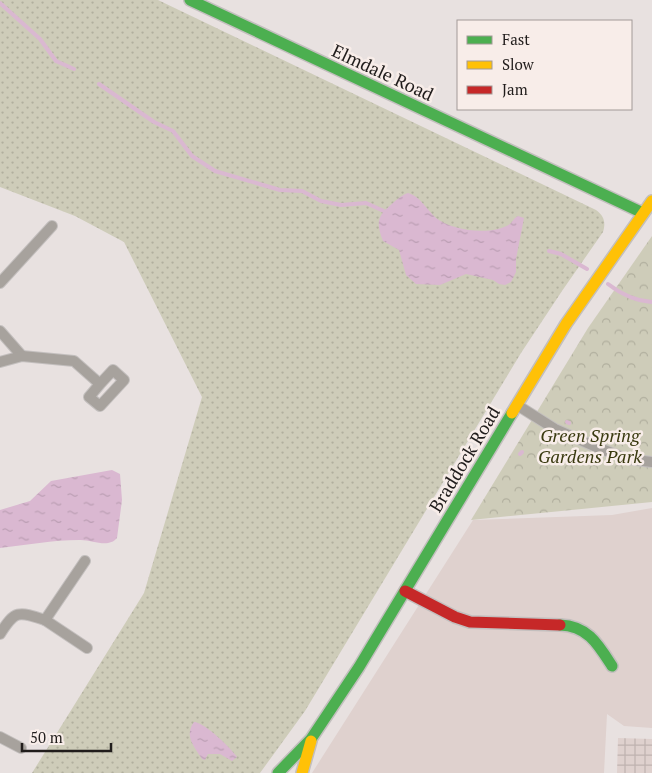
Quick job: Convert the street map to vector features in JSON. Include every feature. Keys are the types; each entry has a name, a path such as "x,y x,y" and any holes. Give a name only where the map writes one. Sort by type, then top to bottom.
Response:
{"street":[{"name":"Elmdale Road","path":"190,0 643,213"},
{"name":"Braddock Road","path":"278,773 311,739 359,667 566,324 652,200"},
{"path":"2,276 52,226"},
{"path":"0,331 22,356"},
{"path":"0,362 22,356 74,361 100,384"},
{"path":"517,405 556,429 594,446 627,459 652,462"},
{"path":"45,620 85,561"},
{"path":"405,591 454,617 470,622 571,625 581,628 598,643 612,666"},
{"path":"0,634 10,619 19,613 45,620 87,648"},
{"path":"0,737 21,748"},
{"name":"Braddock Road","path":"302,773 311,739"}],"shaded area":[{"path":"652,508 652,728 624,726 607,714 604,773 312,773 473,520 612,515"},
{"path":"618,738 652,739 652,773 617,773"}],"green space":[{"path":"0,0 158,0 596,210 604,220 603,232 521,353 305,711 260,773 32,773 144,593 202,397 124,242 75,216 0,187"},
{"name":"Green Spring Gardens Park","path":"652,236 652,502 471,520 588,328"}],"water":[{"path":"408,193 420,200 436,218 462,229 493,230 510,224 518,216 524,218 516,259 516,272 511,282 505,285 499,284 493,280 466,274 440,285 416,284 406,275 399,250 383,241 379,228 379,219 384,211"},
{"path":"112,470 120,474 122,500 117,538 113,541 104,543 69,540 0,548 0,510 30,501 51,481"},
{"path":"194,722 204,726 237,757 232,761 220,754 208,754 205,760 202,759 191,741 190,732"}],"waterway":[{"path":"0,3 40,39 56,61 74,69"},
{"path":"99,84 154,122 173,131 192,156 215,171 280,190 302,191 321,201 341,205 366,203 386,212"},
{"path":"549,251 561,254 587,269"},
{"path":"608,284 628,296 652,302"}],"traffic: fast":[{"path":"190,0 643,213"},
{"path":"278,773 311,739 359,667 512,413"},
{"path":"560,625 570,626 585,633 602,650 612,666"}],"traffic: slow":[{"path":"512,413 566,324 652,201"},
{"path":"302,773 311,741"}],"traffic: jam":[{"path":"405,591 455,617 470,622 560,625"}]}
